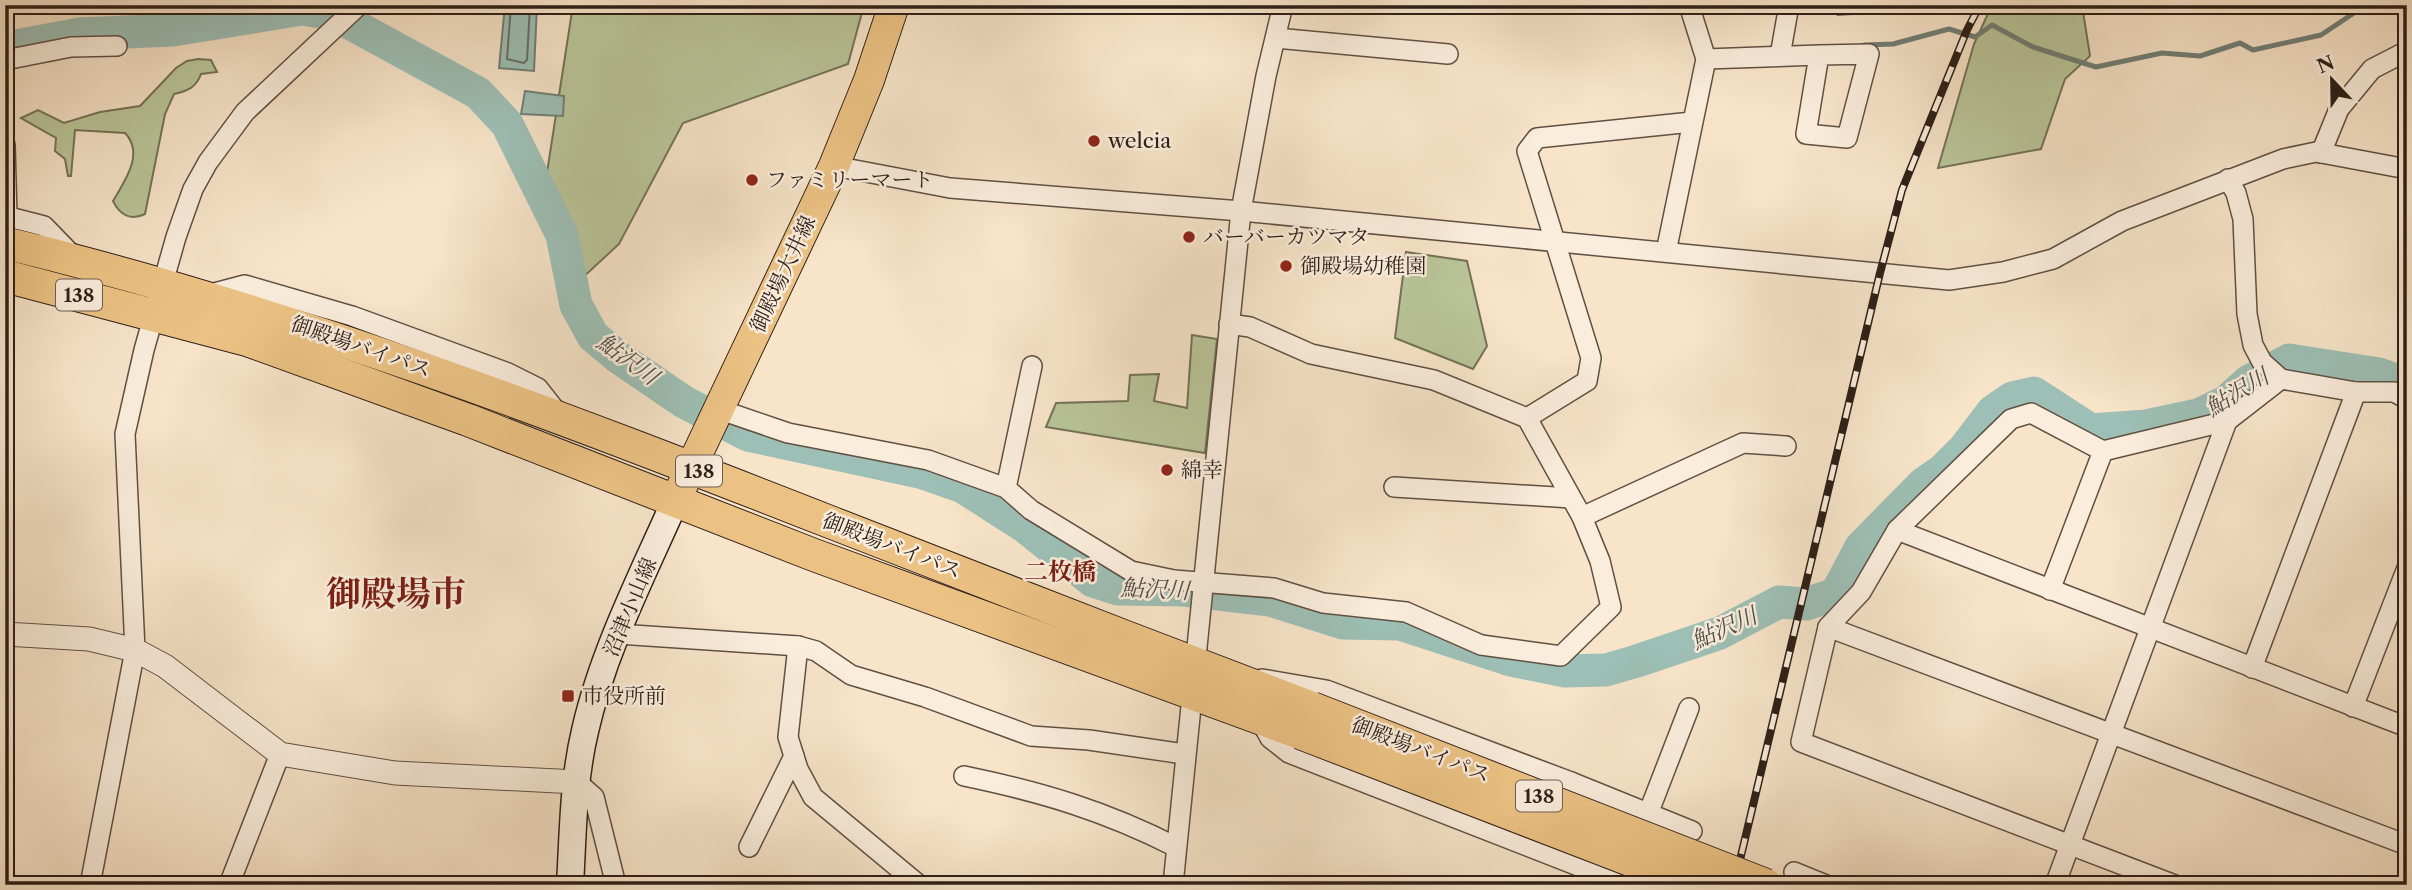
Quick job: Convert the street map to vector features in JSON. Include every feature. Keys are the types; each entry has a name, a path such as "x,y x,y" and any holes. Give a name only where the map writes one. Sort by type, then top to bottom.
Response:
{"highway":[{"name":"御殿場バイパス","path":"6,225 78,261 163,283 348,341 690,467 1193,678 1259,718 1306,720 1780,878"},
{"name":"御殿場バイパス","path":"7,278 247,340 676,499 814,555 1193,678 1230,677 1306,720 1695,885"}],"main road":[{"name":"御殿場大井線","path":"676,499 834,166 869,80 894,5"},
{"name":"沼津小山線","path":"570,885 577,782 584,733 597,686 676,499"}],"street":[{"path":"90,885 135,650 125,434 163,283 193,189 208,162 244,112 359,5"},
{"path":"1173,885 1184,754 1241,211 1266,76 1283,5"},
{"path":"1666,252 1706,59 1689,5"},
{"path":"1780,56 1789,5"},
{"path":"1276,38 1448,54"},
{"path":"5,60 71,47 117,46"},
{"path":"2320,153 2339,108 2372,69 2407,51"},
{"path":"1706,59 1780,56 1819,55 1868,54 1847,138 1806,134 1819,55"},
{"path":"1527,418 1587,381 1591,358 1553,243 1527,151 1537,138 1692,122"},
{"path":"5,145 6,225"},
{"path":"834,166 950,188 1241,211 1949,280 2003,272 2053,258 2122,221 2283,159 2320,153 2407,169"},
{"path":"2228,179 2236,193 2243,219 2247,314 2253,345 2262,362 2281,379 2356,392 2394,392 2407,399"},
{"path":"713,421 928,460 1006,488 1031,510 1131,571 1203,583 1274,588 1323,603 1406,612 1481,645 1561,656 1611,607 1600,561 1582,517 1544,443 1527,418 1434,380 1311,354 1250,327 1229,324"},
{"path":"1006,488 1032,366"},
{"path":"2175,885 1801,742 1828,627 1861,592 1897,530 2011,419 2031,413 2103,451 2227,421 2281,379"},
{"path":"2252,667 2356,392"},
{"path":"2055,885 2227,421"},
{"path":"1582,517 1743,443 1786,446"},
{"path":"2050,590 2103,451"},
{"path":"1394,487 1571,498"},
{"path":"1897,530 2407,727"},
{"path":"2354,707 2407,568"},
{"path":"1828,627 2407,845"},
{"path":"5,634 89,639 135,650 165,666 280,754 395,774 577,782 594,797 616,885"},
{"path":"618,634 798,646 816,651 851,675 925,696 1031,736 1089,740 1184,754"},
{"path":"798,646 788,737 794,757 813,797 919,885"},
{"path":"1230,677 1278,680 1326,690 1571,782 1692,831"},
{"path":"1648,814 1689,708"},
{"path":"1259,718 1270,738 1289,753 1627,885"},
{"path":"229,885 280,754"},
{"path":"748,847 794,757"},
{"path":"964,776 1037,790 1125,821 1176,847"},
{"path":"1542,852 1571,782"},
{"path":"1556,817 1664,859"},
{"path":"1780,878 1826,885"}],"green space":[{"path":"164,5 292,5 174,19"},
{"path":"573,5 864,5 848,64 683,123 619,244 579,281 546,179"},
{"path":"1841,5 1938,5 1935,9 1838,15"},
{"path":"1992,5 2082,5 2090,56 2065,79 2041,149 1938,168 1974,44"},
{"path":"211,60 217,72 201,74 190,88 174,94 165,114 145,214 140,216 126,215 113,201 127,177 133,159 131,141 125,133 75,130 71,176 68,176 65,159 55,151 56,138 21,118 38,110 64,123 100,112 140,106 176,68 187,61"},
{"path":"1406,252 1467,261 1487,346 1473,369 1395,338"},
{"path":"1192,335 1217,339 1205,453 1046,427 1056,403 1128,401 1130,375 1159,374 1154,401 1187,408"}],"water":[{"path":"505,5 537,6 534,71 499,68"},
{"path":"525,91 564,96 563,116 521,114"}],"waterway":[{"path":"1864,45 1893,44 1949,29 1975,37 1992,25 2033,47 2096,67 2162,53 2200,56 2240,43 2253,50 2321,35 2366,5"},
{"name":"鮎沢川","path":"5,48 80,34 173,30 302,9 333,14 478,93 507,124 562,235 576,305 593,336 618,357 684,402 748,435 920,472 963,487 1024,526 1093,581 1118,589 1184,590 1270,600 1343,623 1400,624 1511,660 1565,671 1606,670 1720,633 1779,602 1806,604 1836,594 1861,547 1924,483 1943,470 1964,449 1993,411 2012,398 2034,393 2091,430 2146,426 2198,415 2227,401 2249,381 2289,360 2379,374 2407,384"}],"railway":[{"path":"1734,885 1902,190 1967,30 1980,5"}],"place":[{"name":"welcia","path":"1094,141"},
{"name":"ファミリーマート","path":"752,180"},
{"name":"バーバーカツマタ","path":"1189,237"},
{"name":"御殿場幼稚園","path":"1286,266"},
{"name":"綿幸","path":"1167,470"},
{"name":"市役所前","path":"568,696"}],"district":[{"name":"二枚橋","path":"1060,572"},
{"name":"御殿場市","path":"396,594"}]}
